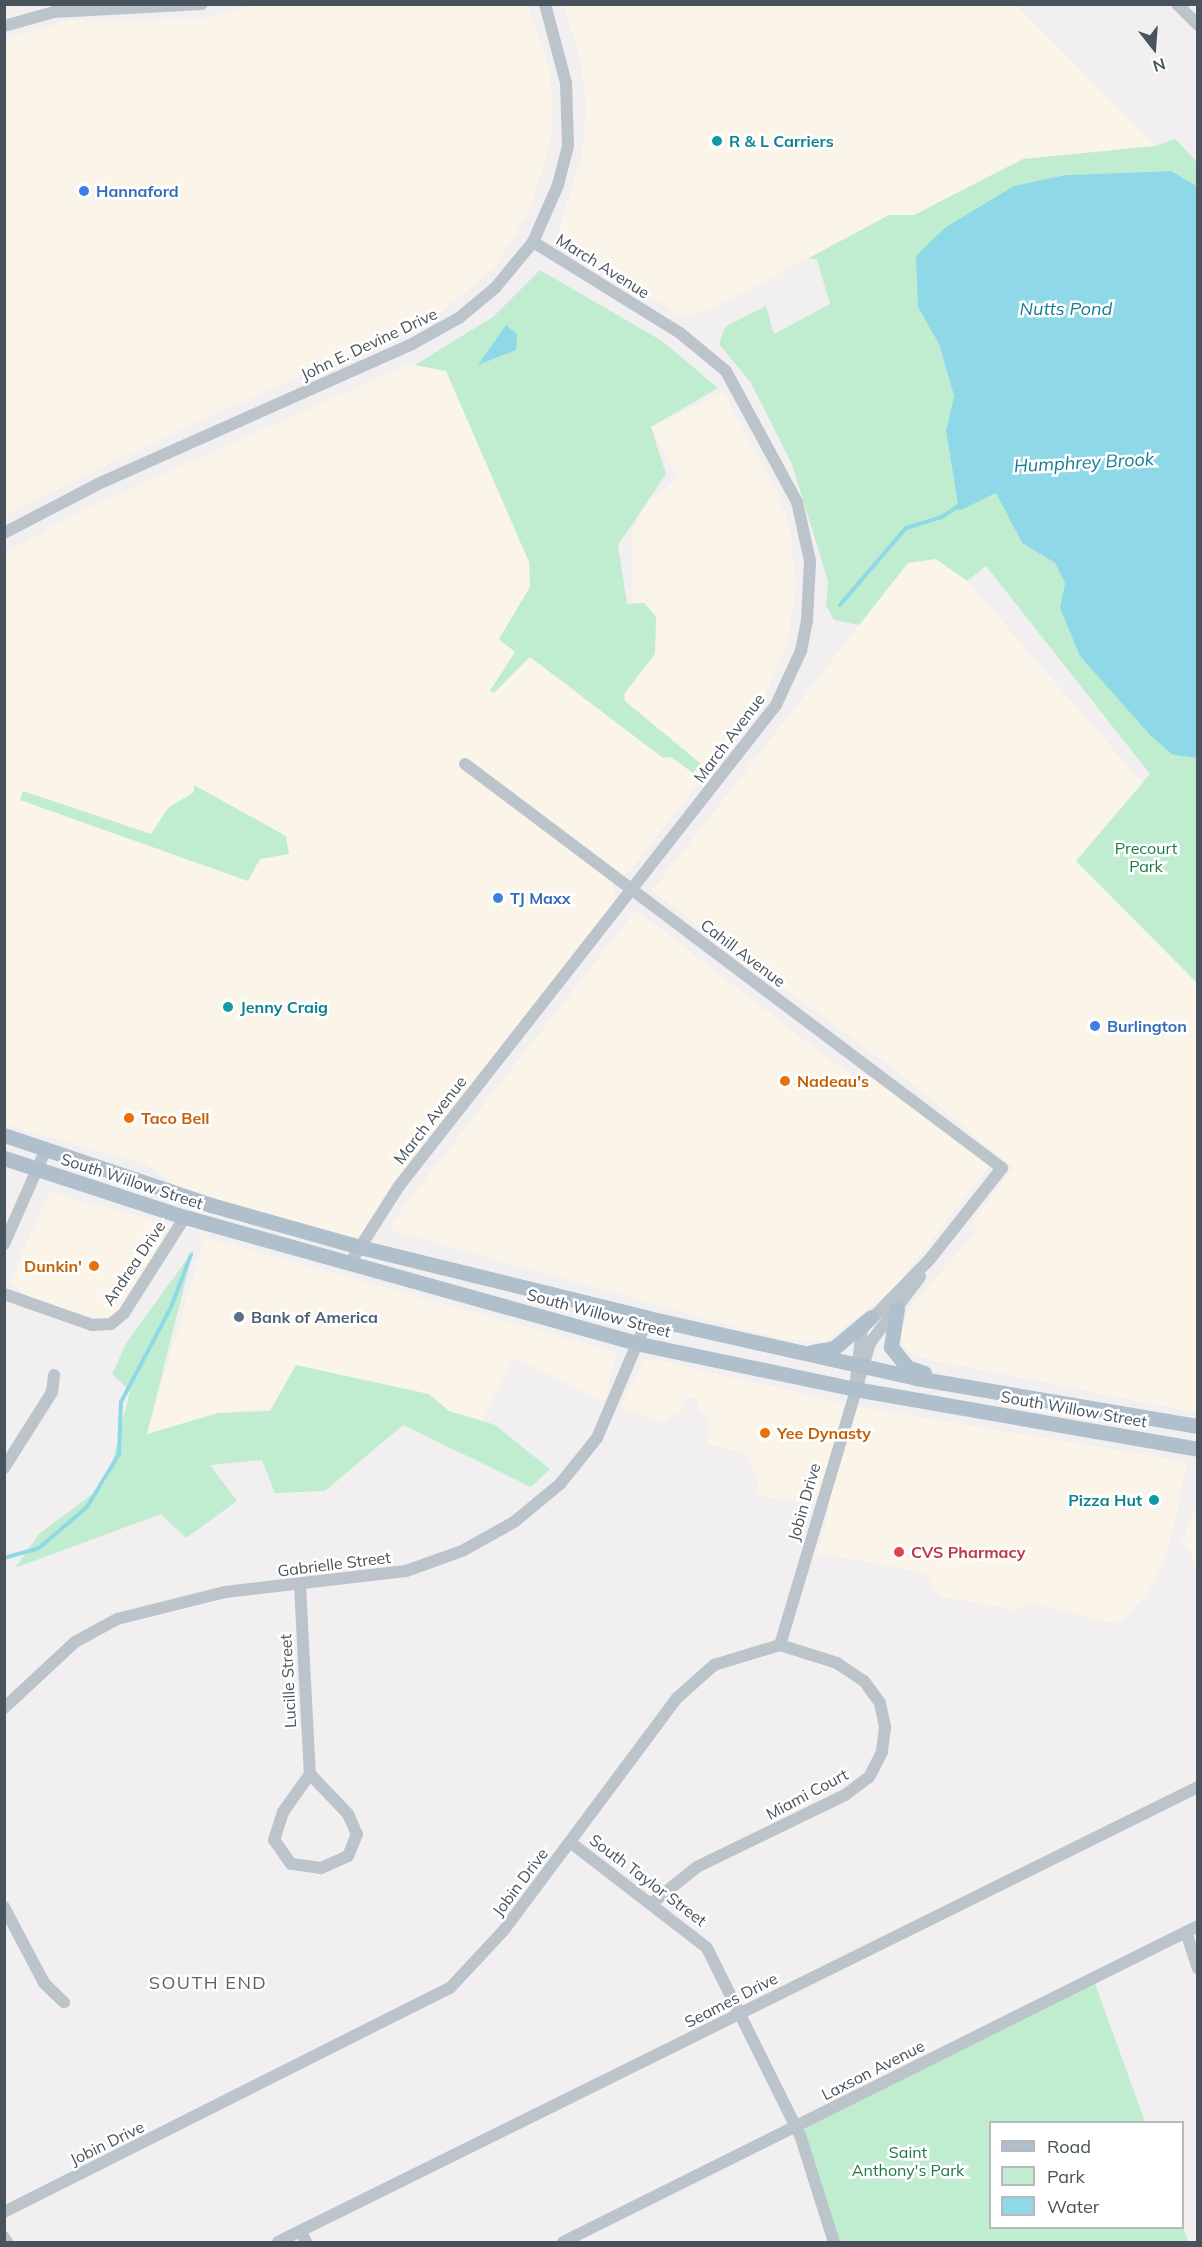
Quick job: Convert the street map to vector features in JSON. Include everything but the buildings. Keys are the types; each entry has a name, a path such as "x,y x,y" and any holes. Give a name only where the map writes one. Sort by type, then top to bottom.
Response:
{"main road":[{"name":"South Willow Street","path":"4,1135 360,1247 648,1318 858,1366 1197,1425"},
{"name":"South Willow Street","path":"4,1158 185,1217 635,1343 855,1389 1197,1449"},
{"path":"897,1309 889,1340 899,1360 917,1371 969,1387"},
{"path":"789,1350 828,1351 871,1317"}],"street":[{"path":"4,26 54,12 202,4"},
{"name":"John E. Devine Drive","path":"4,533 98,484 438,331 495,288 533,242 558,185 569,128 561,50 546,4"},
{"path":"1177,4 1197,25"},
{"name":"March Avenue","path":"350,1263 399,1186 632,890 790,679 811,591 806,531 785,474 726,371 680,333 533,242"},
{"name":"Cahill Avenue","path":"465,764 1002,1168 930,1259"},
{"path":"4,1244 46,1149"},
{"name":"Andrea Drive","path":"4,1294 92,1325 111,1324 124,1313 185,1217"},
{"path":"858,1366 873,1337 897,1309 930,1259"},
{"path":"858,1366 856,1340 871,1317 930,1259"},
{"name":"Gabrielle Street","path":"4,1707 75,1642 117,1619 195,1597 300,1587 406,1571 462,1551 514,1522 560,1484 597,1438 635,1343 648,1318"},
{"name":"Jobin Drive","path":"4,2212 450,1988 480,1961 689,1684 728,1659 780,1645 855,1389 858,1366"},
{"path":"4,1468 52,1392 54,1375"},
{"name":"Lucille Street","path":"300,1587 310,1774"},
{"name":"Miami Court","path":"652,1903 697,1867 845,1795 877,1764 885,1727 873,1692 837,1664 780,1645"},
{"path":"310,1774 348,1814 357,1834 348,1856 321,1868 291,1864 274,1840 284,1812 310,1774"},
{"name":"Seames Drive","path":"278,2242 303,2237 741,2014 1197,1787"},
{"name":"South Taylor Street","path":"570,1842 703,1942 796,2126 834,2242"},
{"path":"4,1907 44,1983 64,2002"},
{"path":"1192,1929 1197,1968"},
{"name":"Laxson Avenue","path":"563,2242 1192,1929"},
{"path":"4,2237 7,2242"}],"shaded area":[{"path":"253,5 527,5 549,67 553,105 551,139 530,210 495,267 437,316 183,428 5,515 5,40 68,20 205,19"},
{"path":"564,5 1016,5 1155,146 1023,159 914,215 889,215 717,306 682,317 563,241 559,228 582,156 586,105 581,63"},
{"path":"409,364 446,371 529,562 530,586 499,639 515,652 490,690 494,693 530,657 663,758 671,757 693,773 701,764 625,701 624,694 655,654 656,616 644,603 633,602 631,533 649,501 678,479 651,427 723,392 778,494 790,529 796,587 787,645 764,697 632,868 612,886 617,911 360,1247 192,1198 146,1164 5,1125 4,554 78,512","holes":["194,786 289,854 260,859 247,881 20,800 23,791 151,834 168,808 195,792"]},
{"path":"936,558 967,581 1143,784 1076,861 1197,983 1197,1413 917,1357 907,1350 900,1334 911,1306 978,1230 971,1223 1013,1168 894,1069 652,891 908,563"},
{"path":"636,910 838,1066 863,1083 871,1075 990,1165 895,1287 826,1342 787,1340 393,1231 392,1222"},
{"path":"49,1192 157,1221 163,1231 162,1247 118,1313 105,1320 28,1298 10,1282"},
{"path":"205,1237 617,1352 604,1401 513,1358 482,1420 449,1411 429,1394 218,1413 147,1434"},
{"path":"654,1359 862,1407 1187,1462 1169,1548 1145,1596 1123,1620 1105,1622 1030,1602 1017,1610 939,1596 926,1573 817,1553 830,1507 756,1495 758,1482 745,1453 708,1444 708,1417 698,1410 698,1399 687,1397 678,1415 671,1413 664,1423 621,1407 644,1360"},
{"path":"1197,1504 1197,1580 1191,1551 1181,1545"}],"green space":[{"name":"Precourt Park","path":"1175,139 1197,162 1197,187 1171,171 1066,175 918,307 939,344 954,396 946,431 959,511 996,493 1022,543 1055,563 1065,583 1060,608 1125,704 1173,755 1197,758 1197,983 1076,861 1150,774 986,566 967,581 936,559 908,563 859,625 834,620 826,605 828,581 792,464 751,383 719,344 725,327 766,306 774,334 830,304 817,260 809,258 889,215 914,215 1023,159 1155,146"},
{"path":"540,270 662,341 718,388 651,427 666,474 618,545 627,604 644,603 656,617 655,654 624,694 625,701 701,764 693,773 671,757 663,758 530,657 494,693 490,691 515,652 499,639 530,587 529,562 446,371 415,365 493,317"},
{"path":"194,785 286,836 289,854 260,859 248,881 20,800 23,791 151,834 168,808 194,792"},
{"path":"193,1251 147,1434 218,1413 270,1411 296,1365 429,1394 449,1411 495,1425 550,1469 531,1487 403,1425 325,1491 275,1493 262,1460 210,1465 237,1501 186,1538 161,1514 15,1568 39,1534 102,1487 110,1473 130,1391 112,1374 127,1342"},
{"name":"Saint Anthony's Park","path":"1093,1978 1145,2121 989,2121 989,2229 1184,2229 1188,2242 833,2242 796,2126"}],"water":[{"name":"Nutts Pond","path":"1171,171 1198,187 1197,758 1173,755 1151,736 1080,656 1060,608 1065,583 1055,563 1022,543 996,493 959,511 946,431 954,396 939,344 918,307 916,256 946,227 1014,186 1066,175"},
{"path":"506,325 517,334 516,350 478,365"}],"waterway":[{"name":"Humphrey Brook","path":"840,605 906,528 942,517 960,505"},
{"name":"Humphrey Brook","path":"4,1558 39,1548 87,1507 119,1454 121,1402 171,1307 191,1255"}],"place":[{"name":"R & L Carriers","path":"717,141"},
{"name":"Hannaford","path":"84,191"},
{"name":"TJ Maxx","path":"498,898"},
{"name":"Jenny Craig","path":"228,1007"},
{"name":"Burlington","path":"1095,1026"},
{"name":"Nadeau's","path":"785,1081"},
{"name":"Taco Bell","path":"129,1118"},
{"name":"Dunkin'","path":"94,1266"},
{"name":"Bank of America","path":"239,1317"},
{"name":"Yee Dynasty","path":"765,1433"},
{"name":"Pizza Hut","path":"1154,1500"},
{"name":"CVS Pharmacy","path":"899,1552"}],"district":[{"name":"SOUTH END","path":"208,1983"}]}
